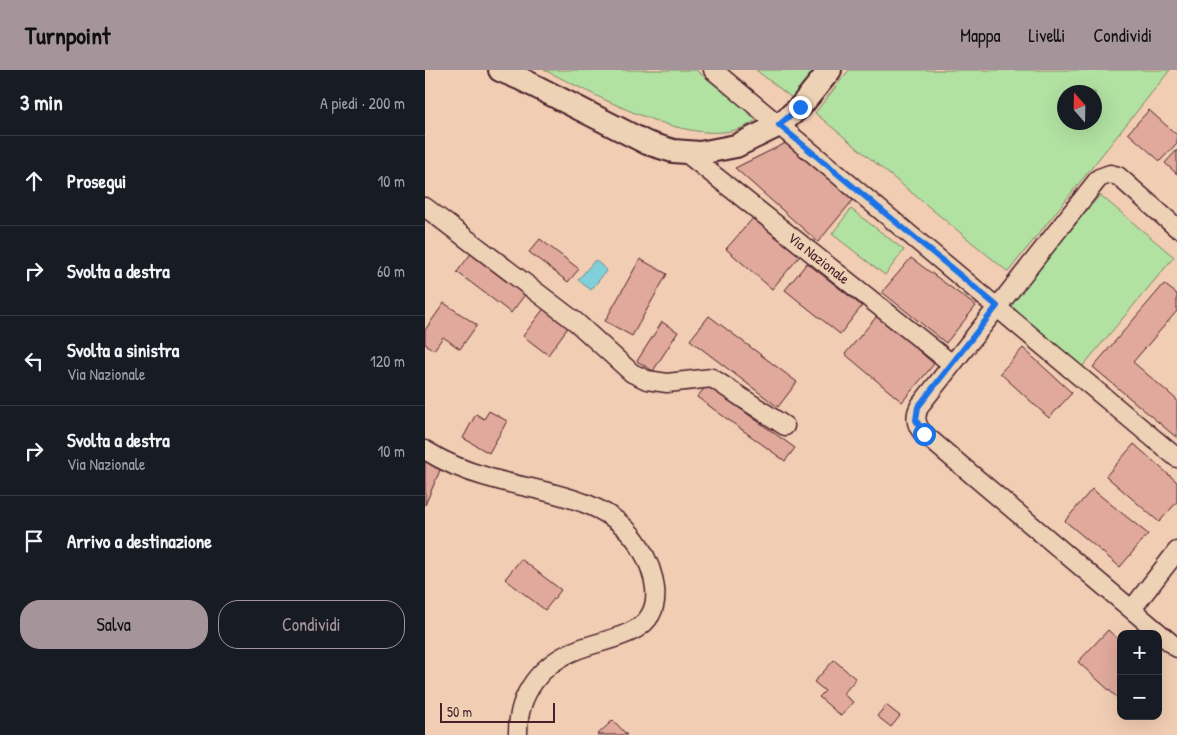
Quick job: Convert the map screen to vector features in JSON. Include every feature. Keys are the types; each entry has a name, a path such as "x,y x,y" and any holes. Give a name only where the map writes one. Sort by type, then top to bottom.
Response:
{"street":[{"name":"Via Nazionale","path":"500,70 647,143 686,153 700,153 730,148 762,135 779,125 800,107 830,70"},
{"path":"713,70 1177,458"},
{"name":"Via Nazionale","path":"686,153 952,364"},
{"path":"1177,228 1118,176 1110,174 1103,176 1093,184 918,407 916,420 919,428 1177,648"},
{"path":"425,207 576,322 632,373 647,380 667,383 712,378 785,426"},
{"path":"425,450 471,472 577,501 601,510 617,521 638,543 653,576 656,600 648,619 637,629 568,654 541,672 532,683 523,700 519,720 519,735"},
{"path":"1132,609 1177,551"}],"green space":[{"path":"544,70 696,70 757,119 736,130 710,132 681,128 620,107"},
{"path":"756,70 814,70 792,98"},
{"path":"849,70 1170,70 1008,272 815,113"},
{"path":"1100,195 1174,257 1082,367 1008,305"},
{"path":"851,209 904,250 885,275 832,234"}],"water":[{"path":"595,260 607,270 591,290 578,280"}],"building":[{"path":"1149,110 1177,135 1177,143 1160,161 1128,133"},
{"path":"786,143 853,200 818,242 735,168"},
{"path":"1177,150 1177,174 1165,163"},
{"path":"754,217 800,256 772,289 726,249"},
{"path":"540,239 579,269 568,282 529,252"},
{"path":"473,251 527,292 511,313 457,272"},
{"path":"911,258 976,306 946,343 882,292"},
{"path":"640,259 667,274 632,336 605,321"},
{"path":"807,263 862,306 840,334 785,290"},
{"path":"1164,284 1177,294 1177,311 1133,362 1177,400 1177,438 1093,367"},
{"path":"444,303 477,325 460,349 443,337 434,350 425,344 425,330"},
{"path":"545,307 569,326 548,355 523,336"},
{"path":"878,315 934,364 902,402 845,354"},
{"path":"709,316 797,382 778,407 690,340"},
{"path":"662,322 678,332 653,371 637,361"},
{"path":"1023,348 1072,393 1049,418 1000,373"},
{"path":"707,385 795,448 785,461 697,397"},
{"path":"489,411 507,421 489,453 463,438 476,414 484,419"},
{"path":"1134,444 1177,482 1177,502 1159,522 1106,476"},
{"path":"425,461 441,468 425,505"},
{"path":"1092,489 1148,534 1120,567 1065,521"},
{"path":"521,559 561,590 545,610 505,579"},
{"path":"1108,630 1117,638 1117,697 1078,662"},
{"path":"834,660 856,679 843,694 853,702 841,716 819,697 825,691 814,682"},
{"path":"886,705 900,716 891,727 877,716"},
{"path":"613,720 627,735 597,735"}],"route":[{"path":"800,107 779,125 997,306 918,407 916,420 924,434"}]}
